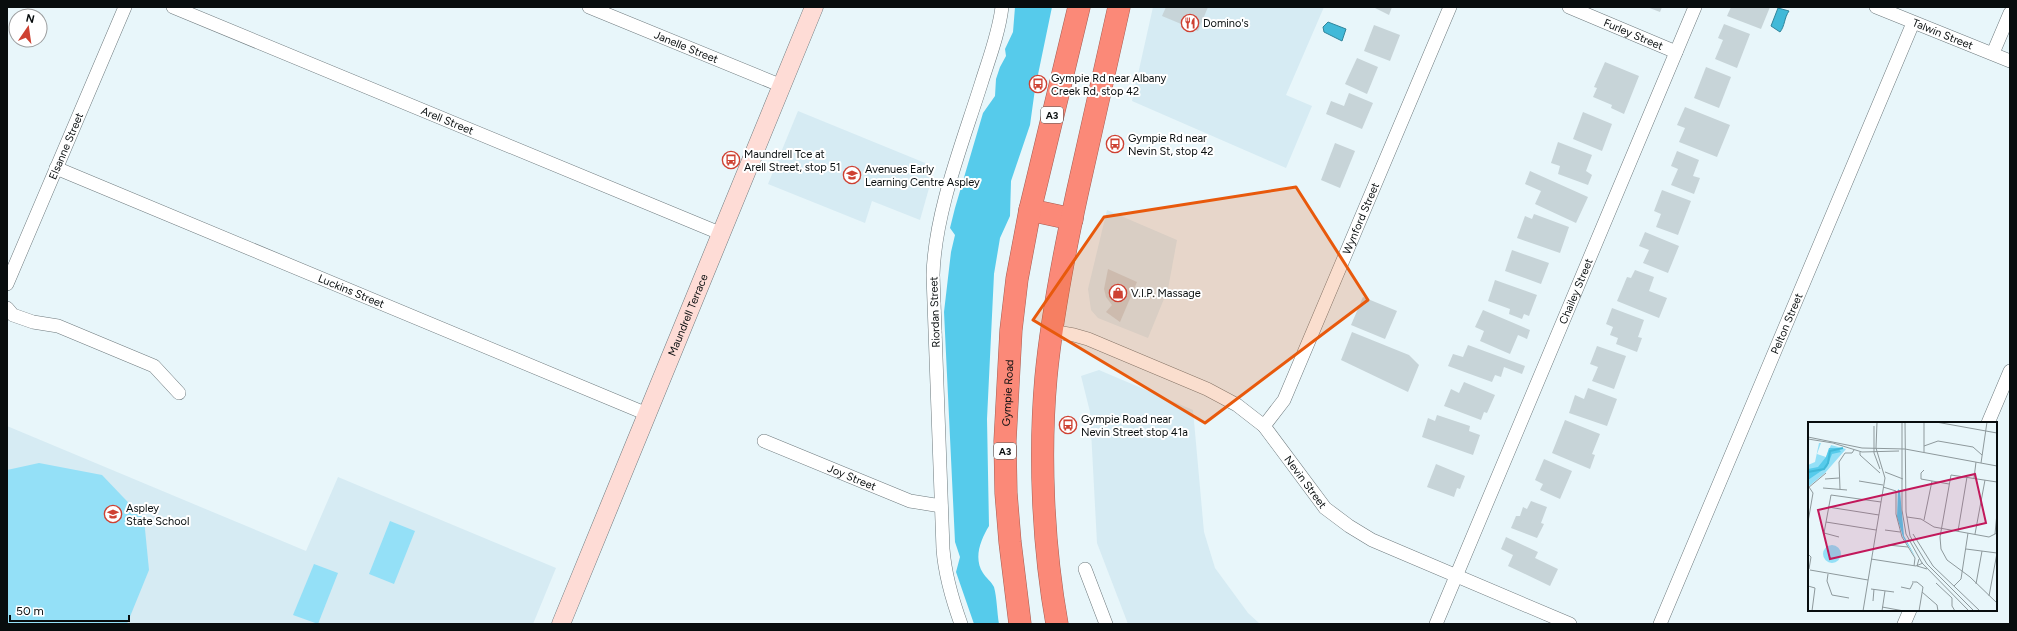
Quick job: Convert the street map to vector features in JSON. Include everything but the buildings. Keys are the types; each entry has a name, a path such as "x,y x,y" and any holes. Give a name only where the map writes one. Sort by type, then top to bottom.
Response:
{"highway":[{"name":"Gympie Road","path":"1020,624 1010,542 1006,493 1005,441 1011,330 1017,279 1030,210 1079,7"},
{"path":"1057,624 1045,526 1043,428 1046,377 1051,331 1072,219 1119,7"},
{"path":"1030,210 1072,219"}],"main road":[{"name":"Maundrell Terrace","path":"561,624 814,7"}],"street":[{"name":"Elsanne Street","path":"7,284 125,7"},
{"name":"Arell Street","path":"174,7 722,234"},
{"name":"Janelle Street","path":"589,7 782,86"},
{"name":"Riordan Street","path":"961,624 950,592 945,570 941,506 933,275 934,250 948,192 996,39 1002,7"},
{"name":"Wynford Street","path":"1264,426 1284,400 1450,7"},
{"name":"Furley Street","path":"1569,7 1676,52"},
{"name":"Chailey Street","path":"1436,624 1695,7"},
{"name":"Talwin Street","path":"1876,7 2010,61"},
{"path":"1993,53 2010,13"},
{"name":"Pelton Street","path":"1660,624 1913,23"},
{"name":"Luckins Street","path":"56,168 647,414"},
{"path":"7,308 13,315 33,322 58,326 154,366 179,393"},
{"name":"Nevin Street","path":"1051,331 1074,335 1086,339 1207,389 1237,405 1264,426 1325,508 1348,526 1372,540 1570,624"},
{"path":"1988,422 2010,371"},
{"name":"Joy Street","path":"764,441 910,501 941,506"},
{"path":"1085,569 1106,624"},
{"path":"1904,624 1910,611"}],"highlighted area":[{"path":"1296,187 1368,300 1205,423 1033,320 1104,217"}],"shaded area":[{"path":"1015,7 1052,7 1035,89 1030,125 1011,181 1010,216 1000,238 994,274 987,419 989,526 983,537 978,555 980,567 984,575 994,587 999,624 974,624 956,572 960,557 955,542 944,312 951,252 955,235 950,228 983,113 995,96 996,79 1006,56 1005,49 1013,32"},
{"path":"1153,7 1324,7 1286,95 1312,106 1286,168 1132,101"},
{"path":"1778,8 1789,11 1780,32 1771,26"},
{"path":"1328,22 1346,29 1342,41 1324,32 1323,27"},
{"name":"Avenues Early Learning Centre Aspley","path":"798,111 935,167 920,220 872,201 865,223 768,184"},
{"path":"1107,210 1177,240 1168,289 1148,338 1098,318 1091,310 1088,289"},
{"path":"1099,370 1193,410 1204,532 1215,568 1248,613 1260,624 1128,624 1097,543 1090,412 1081,376"},
{"name":"Aspley State School","path":"7,426 306,551 338,477 556,568 533,624 7,624"},
{"path":"39,463 102,475 144,519 149,570 127,624 7,624 7,470"},
{"path":"390,521 415,531 394,584 369,574"},
{"path":"314,564 338,573 318,624 293,615"}],"place":[{"name":"Domino's","path":"1190,23"},
{"name":"Gympie Rd near Albany Creek Rd, stop 42","path":"1038,84"},
{"name":"Gympie Rd near Nevin St, stop 42","path":"1115,144"},
{"name":"Maundrell Tce at Arell Street, stop 51","path":"731,160"},
{"name":"Avenues Early Learning Centre Aspley","path":"852,175"},
{"name":"V.I.P. Massage","path":"1118,293"},
{"name":"Gympie Road near Nevin Street stop 41a","path":"1068,425"},
{"name":"Aspley State School","path":"113,514"}]}
